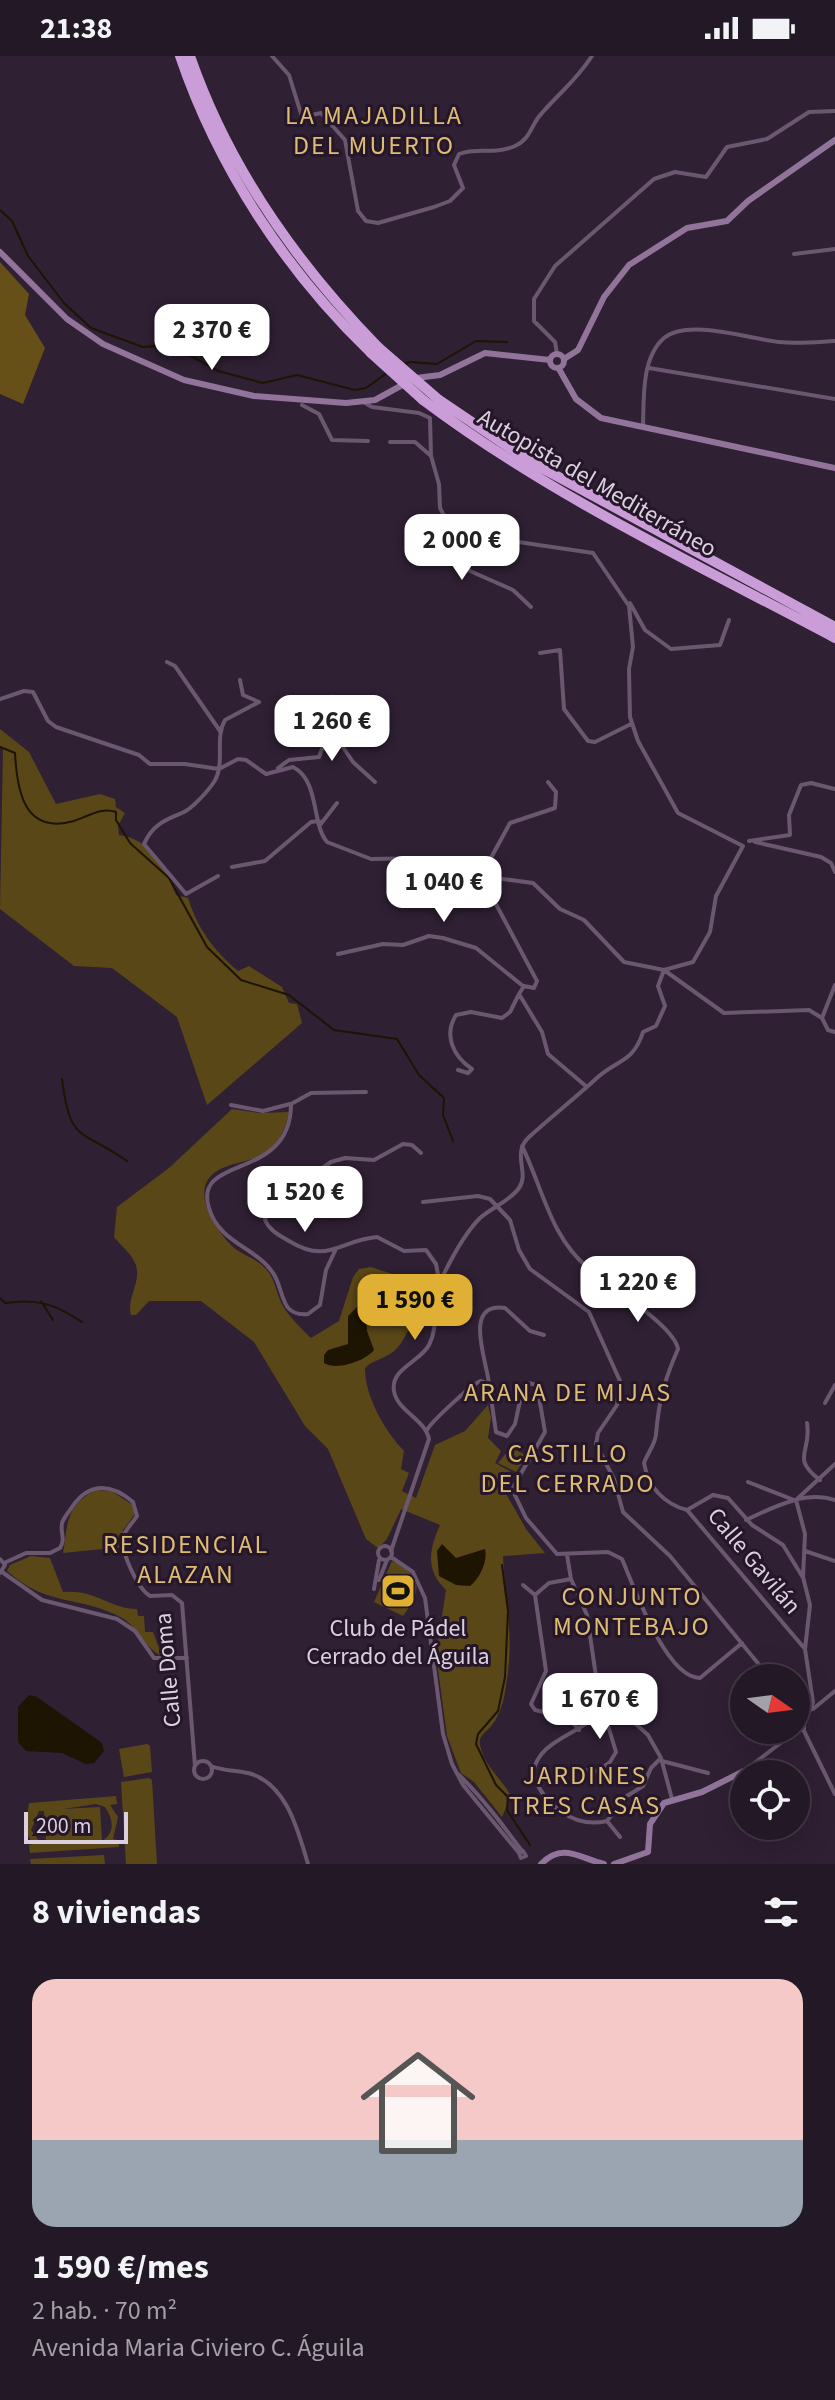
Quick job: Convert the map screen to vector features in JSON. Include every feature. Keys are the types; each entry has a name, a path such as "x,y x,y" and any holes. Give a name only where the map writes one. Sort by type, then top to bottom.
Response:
{"highway":[{"name":"Autopista del Mediterráneo","path":"180,56 211,133 249,201 306,282 423,400 476,440 528,472 835,638"},
{"name":"Autopista del Mediterráneo","path":"190,56 220,128 257,195 311,273 375,350 439,400 531,462 835,627"}],"street":[{"path":"272,56 289,75 302,117 321,113 345,140 361,218 378,223 450,201 463,188 454,165 456,157 463,152 491,153 518,144 531,133 538,116 574,84 592,56"},
{"path":"835,111 809,112 767,139 727,147 706,177 669,172 649,183 555,266 534,299 534,321 555,342 561,357 559,369 568,389 588,411 609,420 835,468"},
{"path":"365,403 417,378 440,375 476,355 494,353 550,360 578,350 604,297 629,265 692,225 727,221 748,201 835,140"},
{"path":"794,254 835,249"},
{"path":"0,252 67,319 103,344 173,376 254,396 365,403 372,407 428,416 431,456 439,484 440,508 446,519 445,535 450,546 470,571 513,590 531,607"},
{"path":"643,426 648,368 665,338 683,330 783,342 835,341"},
{"path":"550,360 552,366 559,369"},
{"path":"648,368 835,399"},
{"path":"302,405 319,414 332,440 368,441"},
{"path":"390,442 415,442 431,456"},
{"path":"446,519 484,537 593,553 645,630 671,649 720,645 729,620"},
{"path":"628,602 633,647 629,669 631,724 678,813 724,837 742,842 790,835 789,815 801,785 811,783 835,789"},
{"path":"540,653 560,650 564,709 588,741 595,742 631,724"},
{"path":"167,662 175,666 220,731"},
{"path":"218,876 186,894 144,844 153,828 169,816 184,811 212,785 219,769 220,731 230,716 258,705 257,700 242,693 240,680"},
{"path":"0,699 30,691 38,698 48,721 73,735 135,753 150,764 185,764 219,769 238,759 246,760 266,774 289,760 319,757 326,738 334,734 353,762 375,782"},
{"path":"277,769 293,767 299,770 327,842 371,859 429,858 458,864 481,876 540,887 560,909 584,920 624,962 664,970 693,962 701,954 710,932 714,903 728,881 742,842"},
{"path":"481,876 510,823 555,808 556,792 548,782"},
{"path":"320,823 337,803"},
{"path":"232,867 265,861 311,822 320,823"},
{"path":"749,841 821,857 831,863 835,872"},
{"path":"338,954 371,946 403,945 429,936 443,938 476,948 523,986 534,988 537,981 481,876"},
{"path":"664,970 713,1009 724,1013 796,1008 822,1018"},
{"path":"439,1282 472,1227 521,1185 519,1162 522,1146 599,1075 637,1051 643,1032 656,1026 665,1006 658,986 664,970"},
{"path":"835,985 822,1018 823,1026 835,1032"},
{"path":"458,1070 468,1073 472,1069 457,1060 454,1052 451,1030 456,1015 471,1012 502,1018 510,1012 523,986"},
{"path":"519,994 542,1032 548,1054 588,1088"},
{"path":"231,1105 263,1111 291,1104 306,1094 366,1092"},
{"path":"291,1104 287,1129 276,1147 254,1163 218,1176 208,1191 208,1207 236,1245 271,1269 285,1305 295,1313 308,1314 320,1305 326,1270 335,1251"},
{"path":"421,1153 412,1145 403,1144 378,1159 331,1162 268,1208 266,1223 279,1235 306,1250 335,1251 377,1237 404,1251 426,1250 436,1264 439,1282 437,1319 430,1344 418,1359 398,1373 394,1384 396,1397 427,1430"},
{"name":"Calle Gavilán","path":"522,1146 551,1220 571,1253 623,1298 655,1318 676,1341 678,1349 662,1385 655,1422 656,1435 644,1463 651,1483 670,1505 687,1510 805,1649"},
{"path":"423,1202 482,1196 496,1205 510,1220 519,1250 530,1269 585,1308 614,1361 620,1381 619,1397 598,1433 596,1444 614,1479 623,1512 662,1546 759,1664"},
{"path":"544,1335 530,1331 505,1308 495,1307 485,1312 478,1327 496,1432 504,1436 513,1431 523,1387 531,1383 539,1387 545,1432 540,1445 513,1482 512,1493 549,1549 567,1555 608,1552 622,1559 656,1635 671,1659 692,1677 700,1678 742,1643"},
{"path":"400,1524 378,1550 380,1569 374,1589 390,1556 428,1448 427,1430 432,1421 456,1403 473,1383 489,1384"},
{"path":"825,1403 835,1385"},
{"path":"807,1423 808,1441 802,1459 806,1470 820,1480"},
{"path":"746,1520 796,1500 835,1464"},
{"path":"748,1482 796,1500 835,1500"},
{"name":"Calle Doma","path":"2,1561 26,1553 50,1553 60,1548 64,1519 84,1492 104,1487 120,1492 137,1510 123,1543 141,1589 150,1596 172,1595 182,1603 195,1766"},
{"path":"687,1510 713,1495 724,1495 746,1520 783,1545 803,1577 810,1605 805,1649 813,1709"},
{"path":"796,1500 805,1551 803,1577"},
{"path":"384,1546 390,1556 413,1572 425,1598 443,1734 457,1772 467,1789 530,1864"},
{"path":"805,1551 835,1561"},
{"path":"567,1555 571,1579 587,1615 595,1682 607,1701 640,1727 661,1759 672,1799"},
{"path":"378,1557 390,1556"},
{"path":"2,1561 1,1572 42,1600 117,1619 135,1631 154,1658 187,1658"},
{"path":"535,1595 549,1583 571,1579"},
{"path":"523,1585 535,1595 546,1671 531,1704 535,1710 569,1718 579,1730"},
{"path":"810,1714 833,1692"},
{"path":"833,1692 835,1703"},
{"path":"607,1701 603,1709 579,1730 551,1744 540,1755 533,1773 548,1802 570,1816 590,1823 607,1821 627,1796 643,1786 651,1768 661,1759"},
{"path":"580,1770 598,1771 610,1762 616,1752 603,1709"},
{"path":"759,1760 780,1744"},
{"path":"810,1744 835,1794"},
{"path":"193,1752 211,1766 248,1773 272,1786 286,1805 308,1864"},
{"path":"661,1759 694,1772 708,1773"},
{"path":"201,1761 195,1766 200,1778 223,1770"},
{"path":"210,1774 211,1766"},
{"path":"457,1772 472,1784 522,1854"},
{"path":"614,1864 648,1852 650,1824 664,1803 702,1792 730,1778"},
{"path":"467,1789 472,1784"},
{"path":"607,1821 620,1837"},
{"path":"541,1864 551,1855 568,1851 604,1864"}],"shaded area":[{"path":"0,262 29,294 25,315 45,348 23,404 0,394"},
{"path":"332,694 349,720 336,728 319,702"},
{"path":"0,729 29,752 56,804 100,794 115,799 116,807 125,813 118,826 119,835 140,843 156,856 176,895 188,898 207,938 221,955 238,971 249,966 282,987 289,1003 297,1004 302,1023 207,1105 177,1017 112,968 74,966 0,909 3,749 0,747"},
{"path":"232,1109 260,1113 289,1112 283,1132 270,1149 213,1174 206,1183 206,1204 216,1226 230,1244 269,1272 283,1306 311,1338 339,1321 353,1277 359,1269 371,1267 411,1280 415,1307 405,1338 393,1352 365,1368 368,1390 377,1413 404,1451 401,1469 409,1473 402,1491 416,1498 435,1445 465,1431 488,1405 491,1417 488,1438 501,1451 495,1463 513,1473 505,1492 526,1529 545,1553 503,1556 509,1663 498,1715 480,1742 485,1759 511,1796 502,1817 474,1782 461,1773 447,1736 436,1654 446,1590 435,1575 431,1559 440,1525 401,1509 387,1539 378,1548 366,1539 328,1449 305,1426 254,1342 201,1301 149,1301 136,1315 131,1315 137,1269 131,1256 114,1237 117,1207 169,1168"},
{"path":"358,1306 366,1308 367,1331 374,1350 350,1364 336,1366 324,1363 328,1350 348,1344 348,1316"},
{"path":"511,1447 527,1456 516,1472 498,1463"},
{"path":"96,1490 111,1491 133,1505 135,1514 123,1530 122,1547 63,1553 73,1510"},
{"path":"442,1544 456,1558 485,1549 482,1569 470,1586 456,1585 439,1576 437,1551"},
{"path":"31,1556 50,1558 63,1592 85,1593 119,1606 137,1609 138,1616 144,1616 145,1632 153,1632 162,1656 151,1649 122,1618 92,1606 36,1591 7,1571 10,1565"},
{"name":"Club de Pádel Cerrado del Águila","path":"392,1561 409,1572 416,1585 414,1599 403,1616 374,1602"},
{"path":"29,1695 37,1697 102,1743 104,1751 94,1763 86,1764 62,1753 26,1751 18,1742 18,1707"},
{"path":"150,1746 152,1772 124,1777 119,1749"},
{"path":"152,1780 157,1864 126,1864 121,1782"},
{"path":"116,1796 117,1804 110,1805 118,1817 113,1839 118,1840 119,1847 30,1853 29,1845 33,1844 25,1831 29,1803","holes":["96,1804 105,1807 111,1821 110,1834 102,1841 100,1807 63,1809","39,1811 44,1811 46,1843 41,1843 31,1830"]},
{"path":"104,1855 105,1864 31,1864 30,1859"}],"waterway":[{"path":"0,210 12,221 28,256 64,303 91,328 143,347 171,345 218,371 263,383 297,375 355,390 366,388 387,373"},
{"path":"403,365 409,362 437,364 476,341 507,342"},
{"path":"0,747 15,753 21,795 34,816 44,822 57,824 100,811 116,812 116,820 130,843 169,878 207,947 241,980 289,995 334,1030 397,1039 419,1075 444,1098 443,1115 453,1141"},
{"path":"62,1079 74,1125 88,1138 127,1161"},
{"path":"0,1298 5,1303 27,1301 45,1304 82,1322"},
{"path":"41,1301 53,1320"},
{"path":"502,1565 508,1611 505,1677 498,1711 478,1734 476,1744 496,1785 508,1797 507,1810 530,1845"}],"place":[{"name":"Club de Pádel Cerrado del Águila","path":"398,1591"}],"district":[{"name":"LA MAJADILLA DEL MUERTO","path":"374,130"},
{"name":"ARANA DE MIJAS","path":"568,1392"},
{"name":"CASTILLO DEL CERRADO","path":"568,1468"},
{"name":"RESIDENCIAL ALAZAN","path":"186,1559"},
{"name":"CONJUNTO MONTEBAJO","path":"632,1611"},
{"name":"JARDINES TRES CASAS","path":"585,1790"}]}
